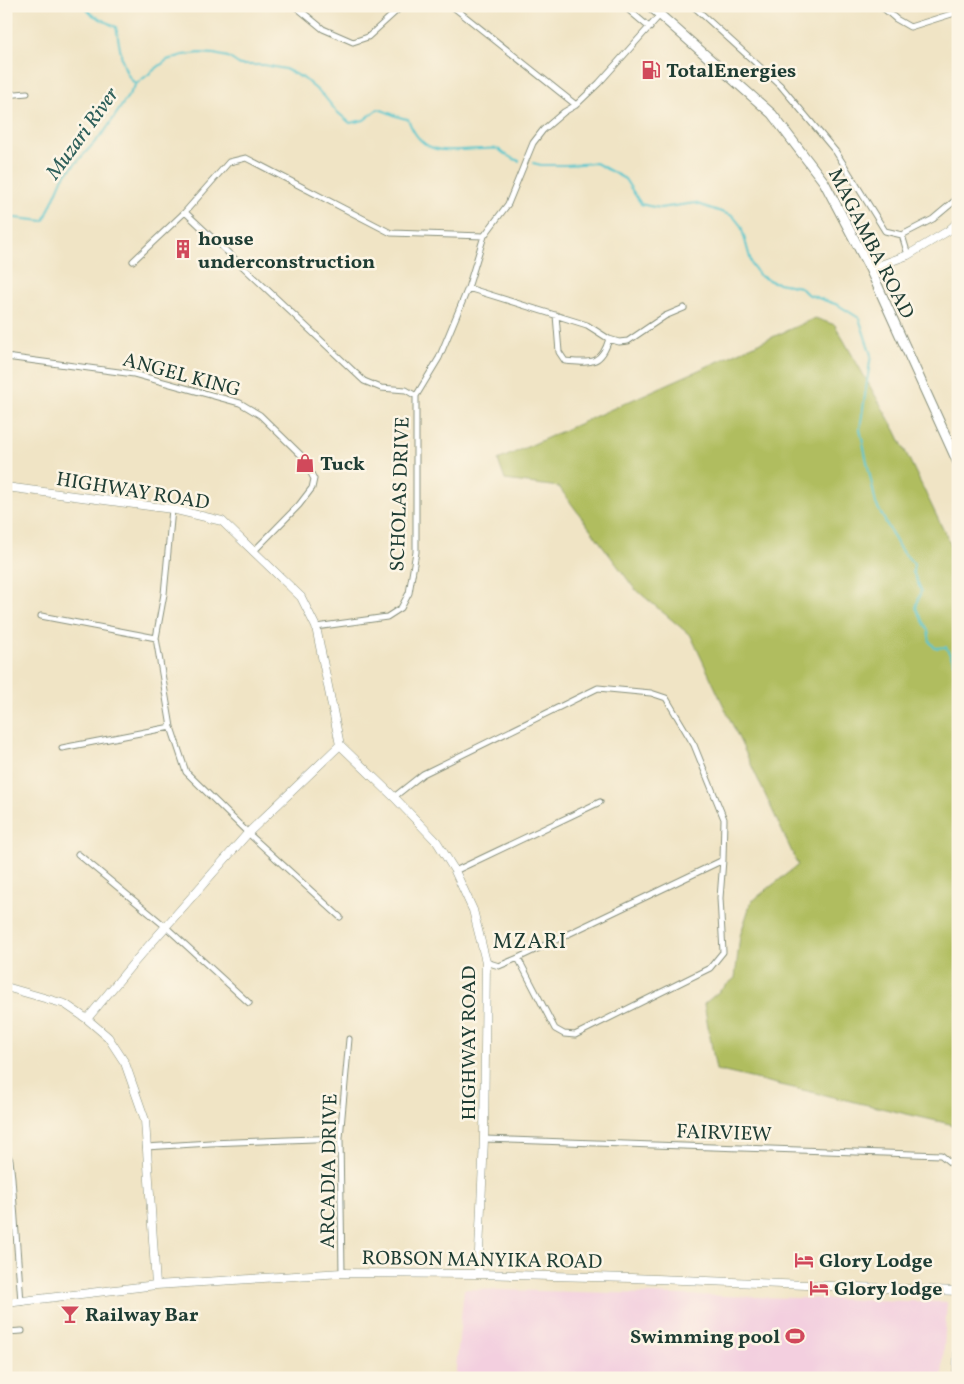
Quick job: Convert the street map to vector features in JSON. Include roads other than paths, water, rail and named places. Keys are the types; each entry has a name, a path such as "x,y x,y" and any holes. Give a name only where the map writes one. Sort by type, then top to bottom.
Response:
{"highway":[{"name":"MAGAMBA ROAD","path":"650,6 772,114 824,182 870,269 958,463"}],"street":[{"path":"295,6 323,29 353,42 368,37 402,6"},
{"path":"452,6 576,105"},
{"path":"624,6 650,28"},
{"path":"693,6 780,85 836,152 886,232 902,235 933,218 958,198"},
{"path":"882,6 896,19 910,27 958,12"},
{"path":"185,212 364,381 380,388 406,390 416,396 438,358 468,288 484,236 508,204 533,143 543,130 576,105 599,83 660,15"},
{"path":"6,95 27,93"},
{"path":"133,261 185,212 229,162 246,158 391,233 484,236"},
{"path":"870,269 908,255 948,231 958,222"},
{"path":"902,235 908,255"},
{"path":"468,288 587,325 610,339 619,342 628,341 665,316 684,308"},
{"path":"556,315 559,352 565,361 590,363 605,353 610,339"},
{"name":"ANGEL KING","path":"6,357 134,374 240,403 260,415 302,456 314,479 312,488 299,505 254,550"},
{"name":"SCHOLAS DRIVE","path":"316,626 387,617 401,608 409,593 416,552 416,396"},
{"name":"HIGHWAY ROAD","path":"6,487 172,509 222,522 254,550 301,597 316,626 340,745 437,842 455,871 472,910 486,962 484,1139 478,1274"},
{"path":"172,509 164,594 156,638 171,728 186,772 248,833 340,917"},
{"path":"41,616 156,638"},
{"path":"394,798 423,774 598,688 651,693 666,698 694,745 724,819 720,898 723,952 710,968 575,1035 564,1034 555,1029 518,958"},
{"path":"62,748 171,728"},
{"path":"87,1018 248,833 340,745"},
{"path":"455,871 600,802"},
{"path":"78,854 166,927 249,1003"},
{"path":"486,962 499,966 518,958 723,860"},
{"path":"6,987 65,1004 87,1018 108,1037 125,1063 144,1120 156,1285"},
{"name":"ARCADIA DRIVE","path":"342,1273 340,1138 349,1039"},
{"path":"146,1147 340,1138"},
{"name":"FAIRVIEW","path":"484,1139 941,1155 958,1169"},
{"path":"6,1152 10,1160 9,1178 21,1303"},
{"name":"ROBSON MANYIKA ROAD","path":"6,1304 156,1285 342,1273 632,1278 958,1291"},
{"path":"6,1332 22,1331"},
{"path":"957,1378 958,1338"}],"waterway":[{"path":"84,6 91,14 116,27 124,66 136,84"},
{"path":"6,217 44,221 63,177 105,131 136,84 167,60 183,55 200,53 228,57 240,65 264,65 285,69 303,78 324,96 336,111 350,123 364,120 378,109 408,119 414,132 429,147 448,150 499,149 519,161"},
{"name":"Muzari River","path":"533,163 541,165 596,163 625,179 641,204 660,208 695,203 733,216 741,226 752,265 760,276 773,282 800,287 807,294 838,305 859,318 871,355 860,429 876,504 900,549 914,564 913,572 921,590 916,608 928,630 930,642 935,648 946,647 958,670"}],"railway":[{"path":"197,1378 265,1374 299,1378"}],"place":[{"name":"TotalEnergies","path":"651,70"},
{"name":"house underconstruction","path":"183,249"},
{"name":"Tuck","path":"305,463"},
{"name":"Glory Lodge","path":"804,1260"},
{"name":"Glory lodge","path":"819,1288"},
{"name":"Railway Bar","path":"70,1314"},
{"name":"Swimming pool","path":"795,1336"}],"district":[{"name":"MZARI","path":"530,941"}]}
